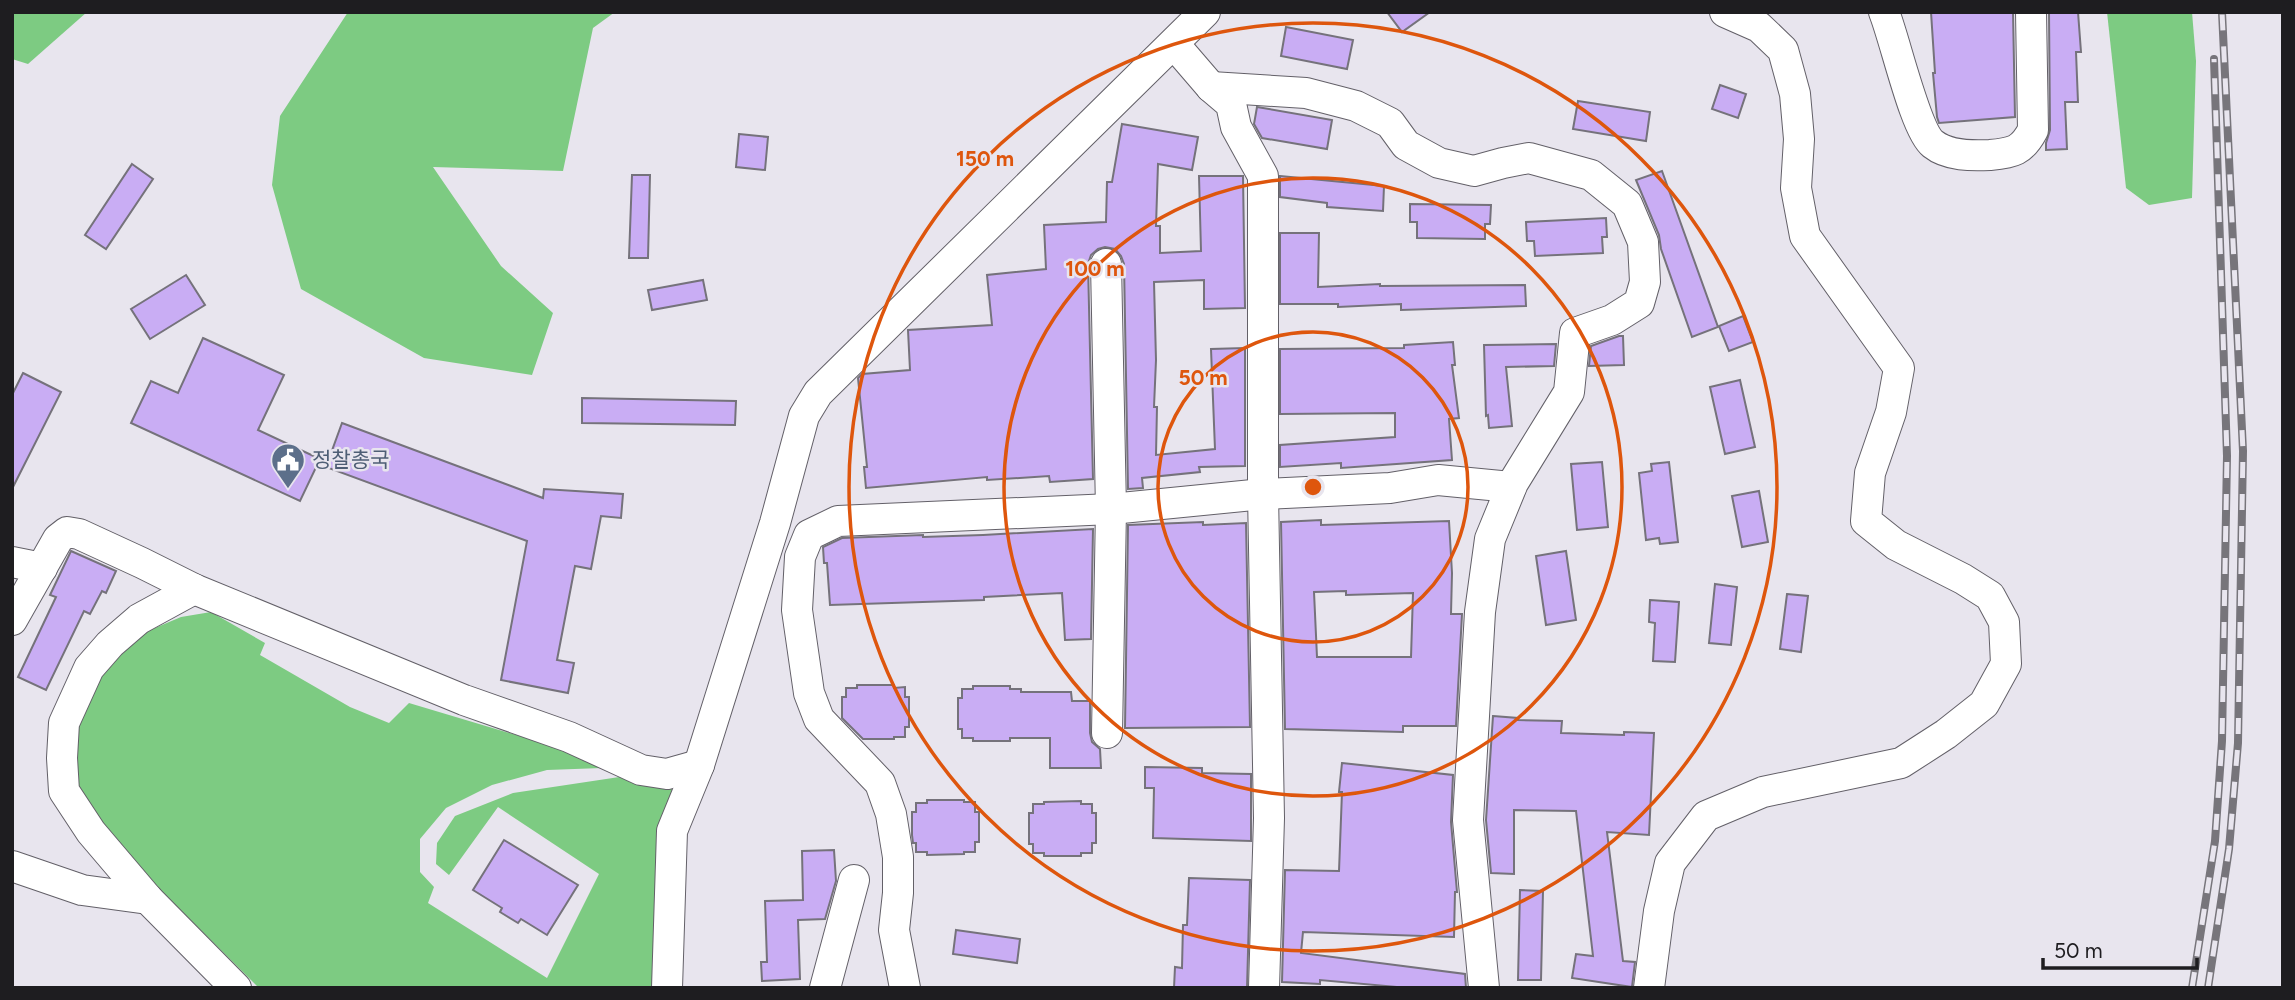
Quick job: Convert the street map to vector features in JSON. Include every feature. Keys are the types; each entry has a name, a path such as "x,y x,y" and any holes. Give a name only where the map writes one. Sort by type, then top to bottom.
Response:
{"street":[{"path":"667,988 672,831 699,765 775,523 804,416 818,393 1205,12"},
{"path":"1649,988 1659,911 1670,863 1706,816 1763,792 1901,763 1946,734 1984,704 2007,664 2004,622 1990,596 1896,545 1867,520 1870,473 1891,411 1899,368 1805,236 1796,188 1799,139 1795,94 1783,50 1759,27 1725,12"},
{"path":"1884,12 1919,124 1932,144 1963,156 2010,153 2026,144 2033,130 2031,12"},
{"path":"1174,44 1211,87 1231,104 1236,127 1263,176 1263,494 1269,818 1264,988"},
{"path":"1211,87 1306,93 1356,106 1390,123 1406,145 1439,163 1474,171 1530,158 1591,175 1627,204 1643,242 1645,282 1639,303 1612,320 1575,333 1569,392 1511,487 1490,539 1480,612 1468,820 1484,988"},
{"path":"1106,264 1111,509 1107,733"},
{"path":"905,988 894,930 898,857 891,814 880,783 819,719 809,694 797,610 800,557 809,535 838,521 1111,509 1263,494 1390,488 1438,480 1511,487"},
{"path":"12,620 58,538 67,531 79,534 194,589 464,700 569,737 640,770 667,774 699,765"},
{"path":"12,562 42,568"},
{"path":"194,589 139,619 110,644 89,668 64,723 64,791 91,832 148,899 236,988"},
{"path":"12,866 82,890 148,899"},
{"path":"825,988 854,880"}],"green space":[{"path":"12,12 87,12 28,64 12,59"},
{"path":"348,12 615,12 593,28 563,171 433,167 501,266 553,313 532,375 424,358 301,289 272,185 280,116"},
{"path":"2107,12 2192,12 2196,61 2192,198 2149,205 2126,188"},
{"path":"211,612 265,643 260,655 350,707 389,723 409,703 553,746 602,768 547,770 492,785 446,808 420,839 420,872 434,887 428,903 547,978 599,874 498,807 449,875 436,864 437,843 455,816 513,793 626,776 679,790 656,988 259,988 127,857 77,794 72,733 106,662 143,633 181,617"}],"building":[{"path":"1387,12 1430,12 1402,32"},
{"path":"1931,12 2013,12 2015,117 1939,123 1933,73"},
{"path":"2049,12 2078,12 2081,52 2076,52 2078,102 2065,102 2067,149 2046,150 2050,130"},
{"path":"1286,27 1353,40 1347,69 1281,56"},
{"path":"1720,85 1746,94 1738,118 1712,109"},
{"path":"1578,101 1650,112 1646,141 1573,129"},
{"path":"1257,107 1332,120 1327,149 1262,138 1254,124"},
{"path":"1122,124 1198,137 1192,170 1158,164 1156,226 1160,226 1160,253 1201,251 1199,176 1243,176 1245,308 1204,309 1204,280 1154,282 1154,407 1157,407 1156,455 1215,449 1211,349 1245,348 1245,466 1199,467 1200,472 1142,478 1143,488 1128,489 1124,264 1115,249 1105,247 1091,255 1088,264 1093,479 1050,482 1049,476 987,480 987,477 866,488 864,467 867,467 858,378 862,374 910,370 908,330 992,325 987,275 1046,269 1044,225 1106,222 1107,182 1112,182"},
{"path":"739,134 768,137 765,170 736,167"},
{"path":"132,164 153,179 106,249 85,235"},
{"path":"1662,171 1718,327 1692,337 1661,249 1659,235 1636,180"},
{"path":"632,175 650,175 648,258 629,258"},
{"path":"1280,176 1384,186 1383,211 1327,207 1327,203 1280,197"},
{"path":"1410,204 1491,205 1490,224 1485,224 1485,239 1417,238 1417,222 1410,222"},
{"path":"1606,218 1607,237 1602,237 1603,253 1535,256 1534,241 1527,241 1526,222"},
{"path":"1280,233 1319,233 1318,287 1380,284 1525,285 1526,306 1401,310 1401,304 1338,307 1338,304 1280,304"},
{"path":"186,275 205,305 150,339 131,309"},
{"path":"703,280 707,300 652,310 648,290"},
{"path":"1743,316 1753,342 1729,351 1719,326"},
{"path":"1623,336 1624,365 1589,366 1591,346"},
{"path":"203,338 284,375 258,430 320,459 300,501 131,423 151,381 178,393"},
{"path":"1453,342 1455,365 1452,365 1459,418 1449,419 1452,460 1341,468 1341,463 1280,467 1280,445 1395,437 1395,413 1280,414 1280,349 1404,348 1404,345"},
{"path":"1556,344 1554,366 1506,367 1512,426 1489,428 1488,415 1486,416 1484,345"},
{"path":"23,373 61,392 12,489 12,395"},
{"path":"1740,380 1755,447 1725,454 1710,387"},
{"path":"582,398 736,401 735,425 582,423"},
{"path":"342,423 543,498 544,489 623,494 621,518 601,516 591,569 575,566 557,660 574,663 568,693 501,680 527,541 326,467"},
{"path":"1602,462 1608,527 1577,530 1571,464"},
{"path":"1669,462 1678,542 1660,544 1659,538 1646,540 1639,473 1652,471 1651,464"},
{"path":"1759,491 1768,542 1742,547 1732,496"},
{"path":"1321,520 1321,525 1449,521 1451,614 1462,614 1456,726 1403,726 1403,732 1285,729 1281,522","holes":["1346,591 1346,595 1413,593 1411,657 1317,657 1314,592"]},
{"path":"1203,522 1203,525 1246,523 1250,727 1125,728 1128,525"},
{"path":"1093,529 1091,639 1065,640 1062,593 984,597 984,600 830,605 823,547 842,538"},
{"path":"71,551 116,571 106,593 102,591 90,614 84,611 46,690 18,677 56,597 50,595"},
{"path":"1566,551 1576,620 1546,625 1536,556"},
{"path":"1715,584 1737,587 1731,645 1709,643"},
{"path":"1787,594 1808,596 1801,652 1780,649"},
{"path":"1650,600 1679,602 1675,662 1653,661 1655,623 1649,622"},
{"path":"857,685 905,687 905,697 909,697 909,727 905,727 905,737 863,739 842,718 842,697 846,697 846,688 857,688"},
{"path":"973,686 1010,686 1010,689 1021,689 1021,692 1071,692 1072,701 1090,701 1090,733 1092,742 1100,749 1101,768 1050,768 1050,738 973,741 973,738 962,738 962,729 958,729 958,698 962,698 962,689 973,689"},
{"path":"1493,716 1518,720 1562,721 1561,733 1654,733 1649,835 1607,832 1623,961 1635,962 1632,987 1572,978 1576,954 1593,956 1576,811 1514,810 1514,874 1491,873 1486,820"},
{"path":"1342,763 1453,775 1451,822 1457,892 1454,937 1303,932 1301,953 1465,974 1466,988 1408,988 1320,980 1320,984 1282,982 1285,870 1339,871 1342,792 1339,792"},
{"path":"1145,767 1202,768 1202,773 1251,774 1251,841 1153,838 1154,788 1145,788"},
{"path":"927,800 975,802 975,812 979,812 979,842 975,842 975,852 927,855 927,852 916,852 912,835 912,812 916,812 916,803 927,803"},
{"path":"1081,801 1081,804 1092,804 1092,813 1096,813 1096,843 1092,843 1092,853 1081,853 1081,856 1044,856 1044,853 1033,853 1033,844 1029,844 1029,813 1033,813 1033,804"},
{"path":"504,840 578,885 547,935 521,919 518,923 500,912 502,908 473,890"},
{"path":"834,850 836,881 825,919 798,920 800,979 762,981 761,962 767,962 765,901 803,900 802,851"},
{"path":"1189,878 1250,880 1247,988 1174,988 1175,967 1182,968 1183,925 1187,925"},
{"path":"1520,890 1543,891 1541,980 1518,980"},
{"path":"956,930 1020,939 1017,963 953,954"}],"railway":[{"path":"2208,988 2229,849 2238,743 2243,451 2222,12"},
{"path":"2192,988 2215,841 2222,741 2227,456 2214,59"}],"place":[{"name":"정찰총국","path":"288,490"}]}
